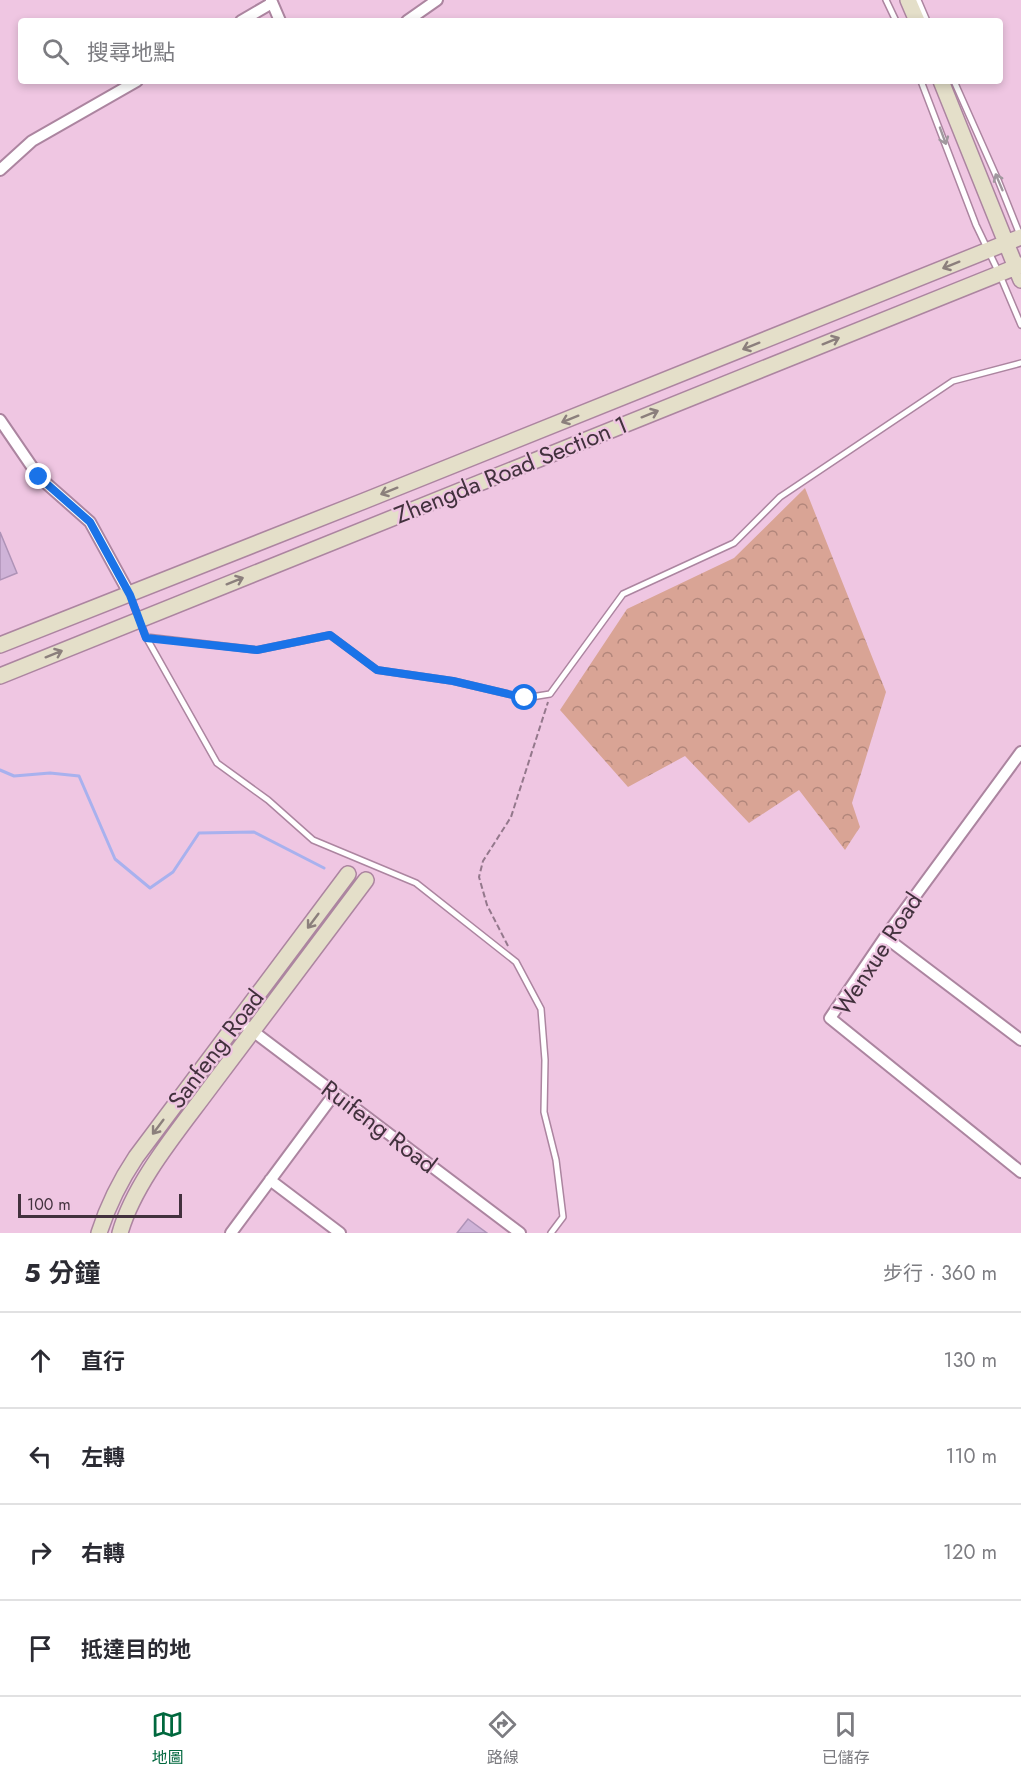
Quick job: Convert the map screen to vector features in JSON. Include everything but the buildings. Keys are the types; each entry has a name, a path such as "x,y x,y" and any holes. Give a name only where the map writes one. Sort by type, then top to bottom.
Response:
{"main road":[{"path":"908,0 916,18"},
{"path":"942,84 1005,243 1019,271"},
{"name":"Zhengda Road Section 1","path":"0,645 130,595 1021,237"},
{"name":"Zhengda Road Section 1","path":"0,676 999,273 1019,271"},
{"name":"Sanfeng Road","path":"99,1233 120,1180 348,874"},
{"name":"Sanfeng Road","path":"120,1233 124,1219 149,1172 366,880"}],"street":[{"path":"411,18 437,0"},
{"path":"246,18 272,1 279,18"},
{"path":"0,170 32,141 132,84"},
{"path":"0,420 39,477 90,522 130,595"},
{"name":"Wenxue Road","path":"1021,752 885,937 830,1018 1021,1172"},
{"path":"885,937 1021,1040"},
{"name":"Ruifeng Road","path":"238,1020 520,1233"},
{"path":"231,1233 335,1093"},
{"path":"270,1180 340,1233"}],"lane":[{"path":"886,0 895,18"},
{"path":"892,10 894,0"},
{"path":"918,0 926,18"},
{"path":"922,84 976,225 1021,325"},
{"path":"955,84 1021,237"},
{"path":"146,638 257,650 330,635 377,670 453,681 525,698 550,694 623,594 734,543 780,497 953,381 1021,363"},
{"path":"130,595 146,638 217,763 268,800 313,840 416,882 516,962 541,1009 545,1060 544,1112 556,1160 563,1217 551,1233"}],"path":[{"path":"516,962 487,905 479,876 483,861 511,817 550,694"}],"green space":[{"path":"805,488 886,692 852,803 860,827 845,850 799,790 749,823 685,756 628,787 560,710 627,609 734,558"}],"waterway":[{"path":"0,770 14,776 50,773 79,776 115,859 150,888 173,872 199,833 254,832 324,868"}],"route":[{"path":"39,477 90,522 130,595 146,638 257,650 330,635 377,670 453,681 525,698"}]}
